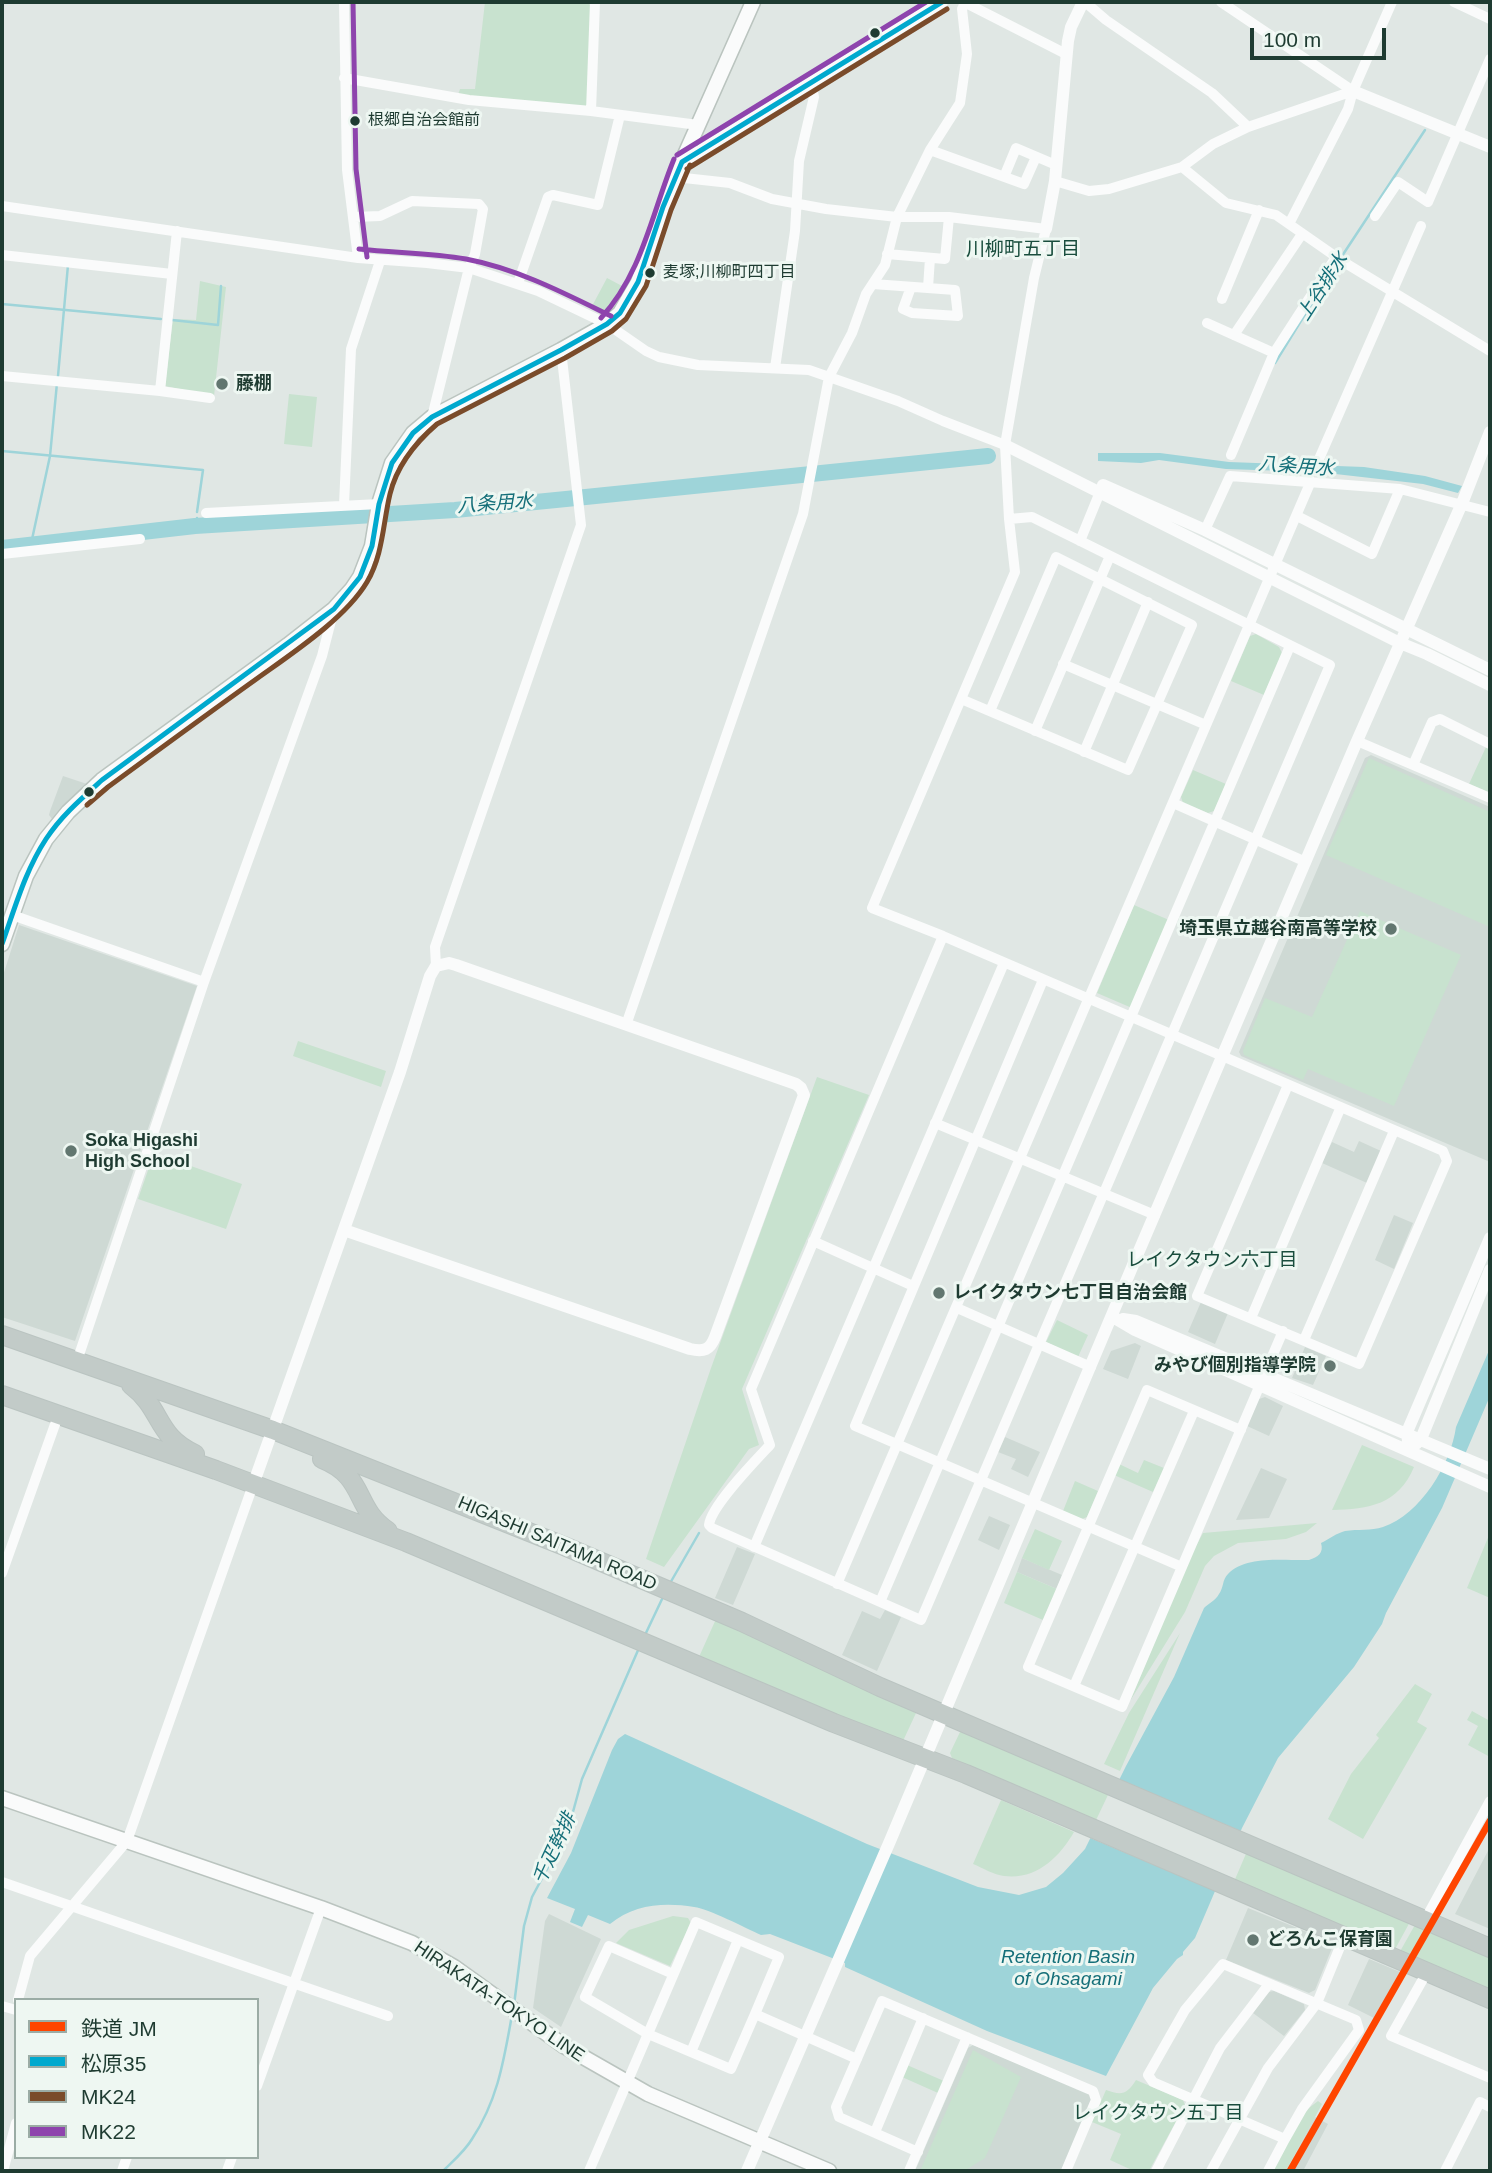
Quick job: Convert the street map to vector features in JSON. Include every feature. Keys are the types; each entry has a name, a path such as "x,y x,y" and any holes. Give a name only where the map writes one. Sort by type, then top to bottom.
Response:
{"highway":[{"name":"HIGASHI SAITAMA ROAD","path":"2,1335 273,1430 506,1523 1490,1948"},
{"path":"114,1375 129,1383 149,1400 172,1441 195,1454 229,1466 253,1485"},
{"path":"2,1390 27,1404"},
{"path":"2,1395 406,1542 834,1723 925,1757 1490,2000"},
{"path":"273,1430 294,1448 333,1463 346,1473 354,1482 369,1514 385,1530 406,1542"}],"main road":[{"path":"3,938 26,876 46,839 81,799 334,609 360,577 372,546 378,512 392,463 413,433 432,417 561,350 607,324 620,313 638,282 681,162 752,2"},
{"name":"HIRAKATA-TOKYO LINE","path":"2,1798 321,1908 412,1943 454,1967 580,2056 626,2083 829,2171"}],"street":[{"path":"344,2 346,170 358,258"},
{"path":"592,111 595,2"},
{"path":"681,162 942,2"},
{"path":"626,1025 803,514 829,377 852,332 866,294 885,265 897,217 930,150 960,103 967,54 962,9 964,2 1066,54"},
{"path":"1248,127 1212,93 1084,2 1071,27 1066,54 1055,181 1034,278 1005,444 1015,572 872,908 943,936 1088,1001 1172,1035 1288,1085 1340,1108 1443,1152 1447,1161 1359,1364 1197,1296 1288,1085"},
{"path":"1221,2 1353,91 1490,147"},
{"path":"1289,224 1352,102 1353,91 1392,2"},
{"path":"1454,2 1490,19"},
{"path":"1375,216 1398,182 1428,202 1490,59"},
{"path":"344,78 469,100 592,111 698,125"},
{"path":"775,368 797,204 799,161 814,97 811,82"},
{"path":"1055,181 1089,191 1110,189 1182,167 1213,144 1248,127 1353,91"},
{"path":"518,283 548,197 553,195 598,205 620,115"},
{"path":"1004,177 1016,148 1056,165"},
{"path":"930,150 1024,184 1036,157"},
{"path":"1182,167 1226,204 1276,215 1339,259 1490,351"},
{"path":"675,177 730,183 772,199 826,209 897,217 948,217 1046,229"},
{"path":"354,217 380,216 412,201 479,204 483,209 475,254 469,268 432,417"},
{"path":"2,206 380,261 427,262 469,268 518,283 607,324 646,351 673,362 809,370 898,401 1079,474 1205,530 1490,670"},
{"path":"1222,299 1259,210"},
{"path":"887,254 945,259 948,217"},
{"path":"1319,459 1421,226"},
{"path":"160,391 177,232"},
{"path":"1234,335 1302,234"},
{"path":"2,255 172,274"},
{"path":"928,288 930,258"},
{"path":"1231,455 1274,353 1339,259"},
{"path":"344,505 351,349 380,261"},
{"path":"873,284 955,290 958,317 912,313 903,309 911,287"},
{"path":"1207,323 1274,353"},
{"path":"19,1998 30,1956 127,1841 344,1230 430,976 436,967 435,947 577,540 581,525 579,500 561,350"},
{"path":"2,376 210,398"},
{"path":"747,2171 1490,432"},
{"path":"1005,444 1400,643 1490,685"},
{"path":"1205,530 1230,476 1465,494 1490,512"},
{"path":"837,1584 1311,481"},
{"path":"1297,516 1372,554 1400,489"},
{"path":"1080,541 1100,492"},
{"path":"206,513 344,505 378,512"},
{"path":"943,936 751,1389 771,1445 710,1518 709,1525 921,1620 1330,666 1032,517 1009,519"},
{"path":"2,554 140,539"},
{"path":"961,699 1128,770 1192,625 1056,556 990,711"},
{"path":"1035,731 1110,556"},
{"path":"1084,751 1147,602"},
{"path":"77,1361 204,982 322,656 334,609"},
{"path":"880,1602 1290,646"},
{"path":"1063,664 1206,725"},
{"path":"1413,765 1432,722 1440,719 1490,744"},
{"path":"1357,741 1490,798"},
{"path":"1173,803 1306,862"},
{"path":"12,915 204,982"},
{"path":"344,1230 690,1349 707,1350 715,1337 804,1095 796,1084 456,965 449,963 436,967"},
{"path":"754,1547 1004,963"},
{"path":"1042,980 855,1426 1182,1567"},
{"path":"1251,1318 1340,1108"},
{"path":"935,1123 1155,1216"},
{"path":"1304,1340 1394,1131"},
{"path":"1408,1451 1407,1432 1490,1238"},
{"path":"813,1241 914,1286"},
{"path":"1408,1451 1421,1439 1490,1270"},
{"path":"957,1308 1091,1367"},
{"path":"1113,1317 1136,1321 1408,1451 1490,1487"},
{"path":"1241,1430 1147,1390 1028,1667 1122,1707 1241,1430 1261,1380 1283,1331"},
{"path":"1261,1380 1407,1432 1486,1467"},
{"path":"1074,1686 1194,1411"},
{"path":"2,1573 58,1416"},
{"path":"1425,1920 1490,1801"},
{"path":"2,1882 388,2016"},
{"path":"260,2069 321,1908"},
{"path":"589,2171 648,2034 673,1974 696,1923 779,1957 731,2069 648,2034 585,1997 609,1946 673,1974"},
{"path":"1211,2171 1268,2068 1317,2003 1344,1937"},
{"path":"691,2052 738,1940"},
{"path":"1268,2171 1302,2109 1359,2030 1356,2020 1223,1964 1185,2010 1148,2076 1153,2082 1285,2139"},
{"path":"1427,1972 1391,2036 1490,2078"},
{"path":"1156,2171 1220,2048 1269,1984"},
{"path":"918,2151 839,2117 836,2107 882,2001 1093,2091 1096,2100 1066,2171"},
{"path":"755,2014 857,2059"},
{"path":"875,2132 923,2018"},
{"path":"909,2171 967,2037"},
{"path":"1445,2171 1480,2102 1490,2107"},
{"path":"3,2171 14,2130"}],"shaded area":[{"name":"埼玉県立越谷南高等学校","path":"1371,755 1490,807 1490,1162 1241,1056 1239,1052 1365,758"},
{"path":"63,776 87,784 52,819 50,811"},
{"name":"Soka Higashi High School","path":"19,925 197,986 75,1341 2,1317 2,979"},
{"path":"1359,1141 1381,1151 1367,1183 1322,1163 1332,1142 1354,1152"},
{"path":"1394,1215 1413,1223 1394,1269 1375,1260"},
{"path":"1201,1302 1228,1313 1215,1344 1188,1332"},
{"path":"1135,1343 1141,1346 1128,1379 1103,1369 1111,1351"},
{"path":"1305,1347 1326,1356 1313,1385 1292,1378"},
{"path":"1265,1397 1283,1406 1269,1436 1247,1426 1259,1399"},
{"path":"1005,1437 1040,1452 1028,1477 1011,1469 1016,1459 998,1452"},
{"path":"1261,1468 1287,1479 1269,1518 1236,1520"},
{"path":"989,1516 1010,1525 999,1550 978,1540"},
{"path":"737,1547 755,1554 733,1605 715,1598"},
{"path":"1022,1558 1062,1575 1057,1589 1017,1572"},
{"path":"885,1610 901,1617 877,1671 842,1655 862,1611 880,1619"},
{"path":"1490,1847 1490,1929 1455,1914"},
{"path":"1248,1908 1334,1943 1315,1990 1309,1993 1226,1960"},
{"path":"549,1914 601,1939 561,2027 533,2008 545,1921"},
{"path":"1369,1959 1400,1972 1374,2018 1348,2005"},
{"path":"1274,1991 1304,2004 1305,2010 1284,2036 1253,2013 1268,1992"},
{"path":"973,2045 1090,2094 1092,2099 1061,2171 915,2171 968,2048"},
{"path":"1315,2117 1328,2124 1303,2171 1286,2171"}],"green space":[{"path":"485,2 586,2 592,6 588,107 458,95 460,89 475,89"},
{"path":"607,278 624,287 607,311 601,313 591,308"},
{"path":"200,281 226,287 214,396 165,386 173,319 196,320"},
{"path":"289,394 317,397 312,447 284,444"},
{"path":"1256,634 1279,647 1282,653 1264,695 1231,681 1250,636"},
{"path":"1486,747 1490,750 1490,793 1469,784"},
{"path":"1369,758 1490,812 1490,927 1326,855"},
{"path":"1193,770 1226,784 1214,811 1208,813 1183,803 1181,797"},
{"path":"1134,905 1169,920 1132,1008 1097,993"},
{"path":"1360,911 1461,955 1394,1106 1308,1069 1303,1080 1244,1055 1243,1051 1265,998 1312,1017"},
{"path":"298,1041 386,1071 381,1087 293,1056"},
{"path":"817,1077 869,1095 742,1389 759,1445 749,1449 664,1567 646,1559 711,1368"},
{"path":"154,1153 242,1184 226,1229 138,1199"},
{"path":"1057,1320 1088,1335 1078,1357 1046,1342"},
{"path":"1362,1445 1414,1467 1400,1490 1391,1497 1370,1506 1332,1510"},
{"path":"1144,1460 1164,1468 1153,1492 1114,1475 1119,1464 1138,1473"},
{"path":"1075,1481 1098,1491 1087,1517 1082,1519 1063,1511"},
{"path":"1317,1523 1306,1532 1286,1539 1238,1543 1214,1556 1205,1566 1185,1612 1130,1701 1190,1557 1203,1533"},
{"path":"1035,1529 1062,1541 1049,1570 1022,1558"},
{"path":"1490,1533 1490,1598 1467,1588"},
{"path":"1017,1572 1057,1589 1043,1620 1004,1603"},
{"path":"716,1619 916,1713 903,1741 877,1734 699,1657"},
{"path":"1180,1633 1120,1771 1104,1764 1129,1713"},
{"path":"1415,1684 1432,1694 1417,1722 1427,1728 1363,1839 1328,1819 1351,1774 1379,1738 1376,1735"},
{"path":"1472,1711 1490,1721 1490,1757 1468,1745 1478,1726 1467,1720"},
{"path":"968,1731 1111,1791 1096,1824 952,1758 950,1753 960,1732"},
{"path":"1001,1800 1074,1832 1054,1858 1036,1871 1016,1876 988,1871 973,1864"},
{"path":"1248,1849 1411,1920 1393,1953 1233,1884"},
{"path":"673,1916 688,1918 691,1923 670,1966 616,1943 629,1930"},
{"path":"1416,1923 1490,1954 1490,1995 1398,1955"},
{"path":"973,2050 1021,2077 985,2158 964,2171 920,2171"},
{"path":"907,2065 944,2081 938,2093 902,2077"},
{"path":"1136,2080 1183,2100 1185,2105 1149,2171 1134,2171 1110,2160 1121,2134 1092,2122 1106,2090 1124,2093"},
{"path":"1318,2101 1322,2104 1286,2171 1273,2171 1305,2111"}],"water":[{"path":"1098,453 1160,453 1229,462 1364,467 1425,476 1462,486 1458,493 1423,484 1318,472 1226,469 1159,460 1141,463 1098,461"},
{"name":"Retention Basin of Ohsagami","path":"1490,1348 1490,1396 1442,1508 1382,1624 1354,1667 1278,1758 1242,1828 1195,1938 1153,1988 1106,2076 987,2031 845,1967 845,1963 770,1934 761,1935 701,1908 683,1905 650,1906 629,1912 610,1924 588,1915 582,1927 570,1922 575,1909 547,1898 571,1853 612,1750 618,1739 625,1734 867,1844 978,1887 1019,1895 1046,1887 1085,1849 1174,1677 1204,1608 1221,1591 1226,1576 1236,1568 1255,1561 1309,1560 1320,1554 1321,1543 1339,1533 1383,1527 1409,1512 1432,1486 1448,1457 1456,1427"}],"pier":[{"path":"1116,1778 1243,1832 1218,1892 1088,1837"}],"waterway":[{"name":"上谷排水","path":"1342,256 1425,130"},
{"path":"58,376 68,265"},
{"path":"172,320 218,325 221,286"},
{"name":"上谷排水","path":"1275,363 1312,303"},
{"path":"2,304 161,319"},
{"path":"31,544 50,456 57,383"},
{"path":"2,451 203,470 197,512"},
{"name":"八条用水","path":"2,548 195,526 455,510 988,456"},
{"name":"八条用水","path":"195,526 197,518"},
{"name":"千疋幹排","path":"669,1585 699,1533"},
{"name":"千疋幹排","path":"645,1635 663,1597"},
{"name":"千疋幹排","path":"514,2005 524,1926 532,1897 568,1830 582,1779 639,1648"},
{"name":"千疋幹排","path":"443,2171 469,2143 488,2109 499,2079 512,2015"}],"rail line":[{"name":"JM","path":"1290,2171 1490,1821"}],"transit line":[{"name":"MK22","path":"353,2 356,169 367,257"},
{"name":"MK22","path":"677,155 926,2"},
{"name":"松原35","path":"682,162 942,2"},
{"name":"MK24","path":"687,169 947,9"},
{"name":"MK22","path":"601,318 615,301 636,263 674,159"},
{"name":"松原35","path":"2,944 32,864 52,831 72,808 102,780 334,609 360,577 372,546 379,504 392,463 413,433 432,417 561,350 607,324 620,313 638,282 663,207 682,162"},
{"name":"MK24","path":"87,805 300,647 357,596 372,572 397,474 414,447 437,424 565,358 612,331 626,319 646,286 671,210 690,165"},
{"name":"MK22","path":"359,249 440,255 485,263 540,283 611,316"}],"place":[{"name":"根郷自治会館前","path":"355,121"},
{"name":"麦塚;川柳町四丁目","path":"650,273"},
{"name":"藤棚","path":"222,384"},
{"name":"埼玉県立越谷南高等学校","path":"1391,929"},
{"name":"Soka Higashi High School","path":"71,1151"},
{"name":"レイクタウン七丁目自治会館","path":"939,1293"},
{"name":"みやび個別指導学院","path":"1330,1366"},
{"name":"どろんこ保育園","path":"1253,1940"}],"district":[{"name":"川柳町五丁目","path":"1023,250"},
{"name":"レイクタウン六丁目","path":"1212,1261"},
{"name":"レイクタウン五丁目","path":"1158,2114"}]}
